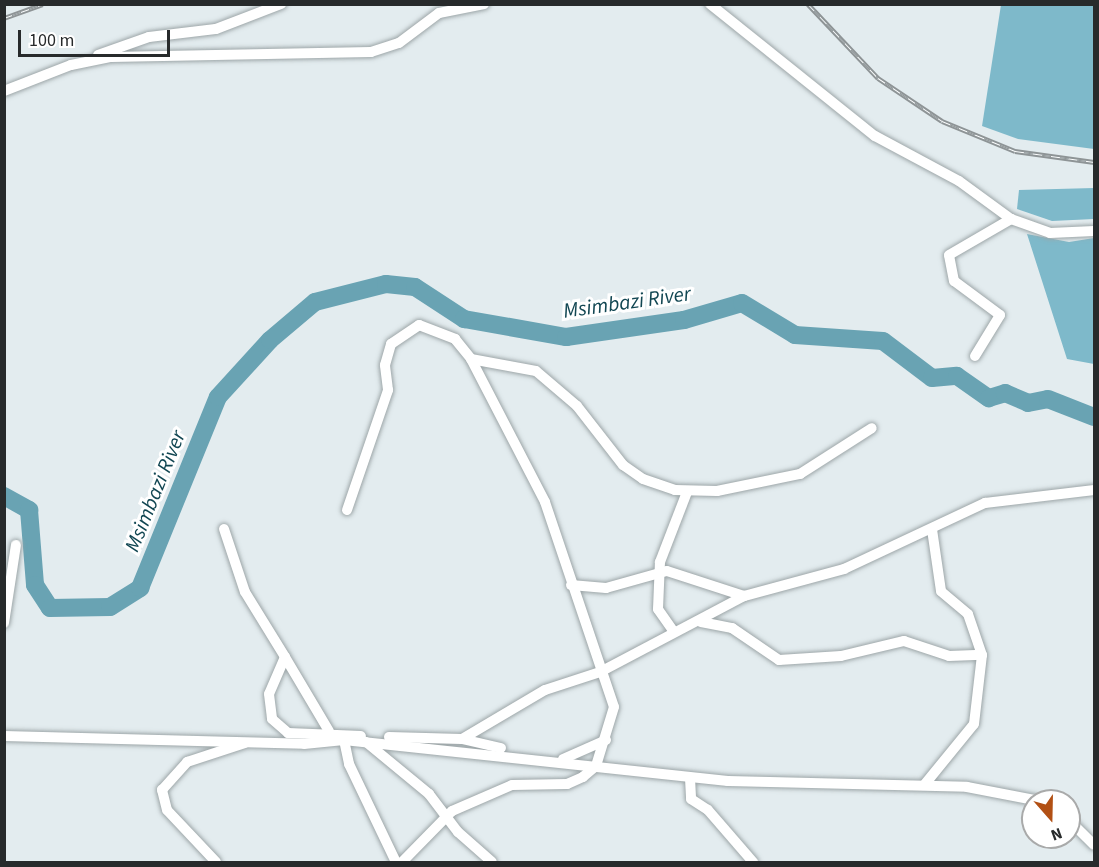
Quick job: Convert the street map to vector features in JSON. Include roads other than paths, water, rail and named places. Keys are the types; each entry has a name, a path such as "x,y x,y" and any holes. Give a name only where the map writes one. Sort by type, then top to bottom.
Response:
{"street":[{"path":"4,92 132,41 216,29 281,4"},
{"path":"90,59 371,52 399,43 439,13 484,4"},
{"path":"710,4 875,136 959,181 1011,219 1050,233 1095,231"},
{"path":"975,356 1000,315 954,281 949,255 1011,219"},
{"path":"347,510 388,390 385,365 398,334 419,325 430,327 455,339 471,359 545,502 600,672 614,707 597,766 567,784 512,785 445,815 402,862"},
{"path":"471,359 536,371 577,406 629,470 687,492 746,488 800,474 872,428"},
{"path":"462,739 545,690 600,672 674,632 701,621 744,596 844,569 985,503 1095,490"},
{"path":"674,632 661,619 659,571 687,492"},
{"path":"224,529 245,592 328,730"},
{"path":"925,784 974,724 982,655 968,614 941,591 932,529"},
{"path":"4,623 16,545"},
{"path":"571,585 606,588 659,571 744,596"},
{"path":"701,621 732,628 779,660 841,656 904,641 949,656 982,655"},
{"path":"285,657 269,694 272,719 288,732 328,730 462,739 561,760 606,740"},
{"path":"4,736 254,741 344,740 690,778 925,784 998,790 1021,796"},
{"path":"344,740 349,764 396,862"},
{"path":"216,862 167,810 162,790 188,762 254,741"},
{"path":"366,742 429,794 445,815 492,862"},
{"path":"690,778 691,799 708,810 753,862"},
{"path":"1081,832 1095,845"}],"waterway":[{"name":"Msimbazi River","path":"4,496 29,510 35,585 50,608 110,607 140,588 218,397 270,340 315,302 386,284 415,287 464,319 566,337 684,320 742,303 795,335 883,341 932,378 957,376 989,398 1005,393 1028,403 1048,399 1094,417"}],"railway":[{"path":"4,18 43,4"},
{"path":"808,4 878,78 942,121 1015,151 1094,162"}]}
